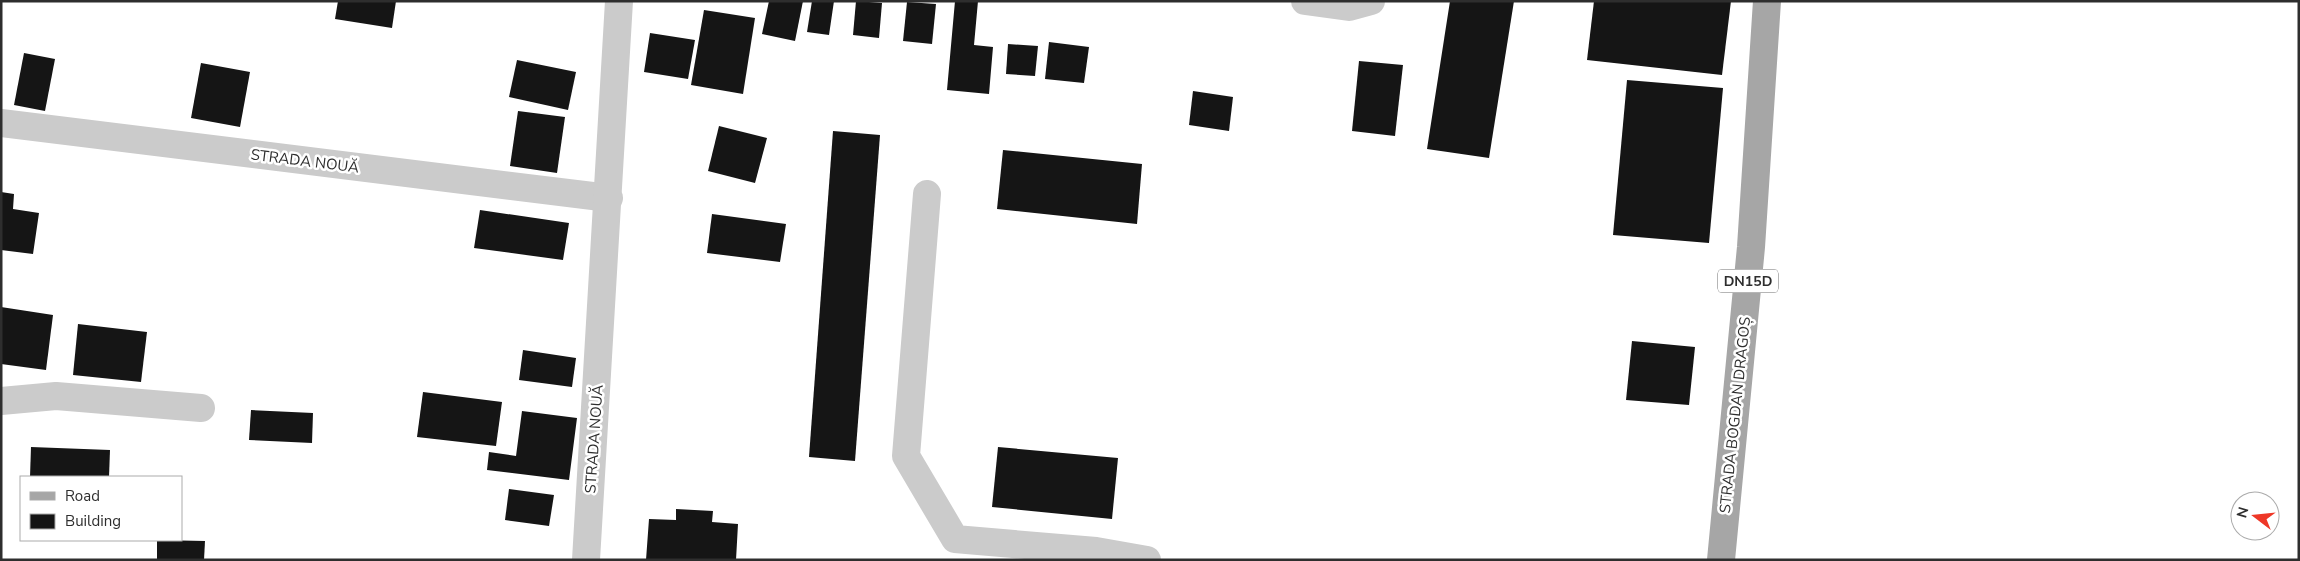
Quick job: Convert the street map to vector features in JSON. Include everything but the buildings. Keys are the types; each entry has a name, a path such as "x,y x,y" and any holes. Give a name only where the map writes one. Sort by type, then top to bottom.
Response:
{"main road":[{"name":"STRADA BOGDAN DRAGOȘ","path":"1721,560 1751,247 1767,1"}],"street":[{"name":"STRADA NOUĂ","path":"586,560 620,1"},
{"path":"1305,1 1349,7 1371,1"},
{"name":"STRADA NOUĂ","path":"1,123 609,198"},
{"path":"927,194 906,456 955,539 1096,551 1147,560"},
{"path":"1,401 56,396 200,408"}]}
